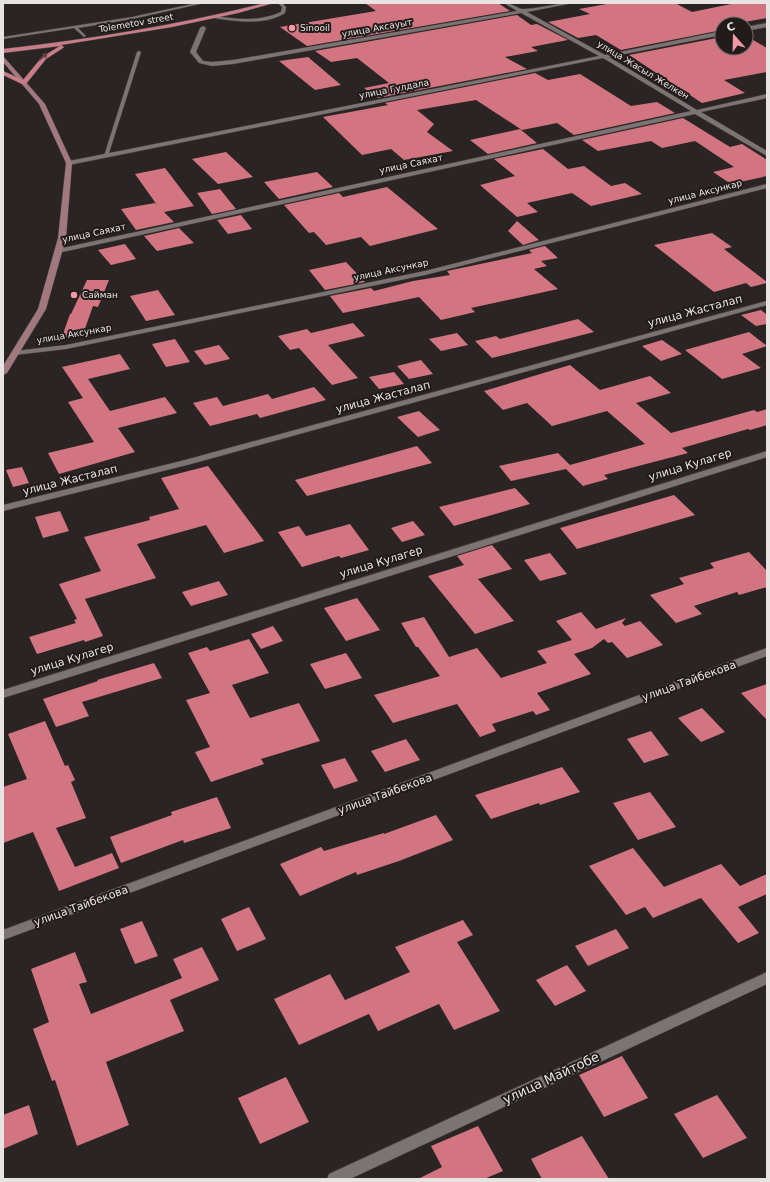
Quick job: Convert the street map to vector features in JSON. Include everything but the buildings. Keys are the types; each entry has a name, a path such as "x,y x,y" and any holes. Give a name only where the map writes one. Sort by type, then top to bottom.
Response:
{"main road":[{"name":"Tolemetov street","path":"3,45 84,36 157,24 251,3"},
{"name":"Tolemetov street","path":"3,51 72,43 155,30 271,3"},
{"path":"24,83 39,60 48,53 72,43"},
{"path":"3,58 42,104 69,163 62,238 42,309 3,373"},
{"path":"3,73 24,83"}],"street":[{"name":"улица Жасыл Желкен","path":"507,3 603,56 767,154"},
{"name":"улица Аксауыт","path":"203,28 193,52 201,62 212,64 233,62 570,3"},
{"path":"754,27 767,25"},
{"name":"улица Гулдала","path":"69,163 714,35"},
{"name":"улица Саяхат","path":"58,251 767,96"},
{"name":"улица Аксункар","path":"15,353 66,347 425,273 767,186"},
{"name":"улица Жасталап","path":"3,508 188,462 767,303"},
{"name":"улица Кулагер","path":"3,694 767,454"},
{"name":"улица Тайбекова","path":"3,936 767,652"},
{"name":"улица Майтобе","path":"334,1179 767,978"}],"lane":[{"path":"3,38 76,28 202,3"},
{"path":"214,17 240,21 255,21 275,17 283,13 284,7 280,3"},
{"path":"76,28 84,36"},
{"path":"106,156 139,52"}],"place":[{"name":"Sinooil","path":"292,28"},
{"name":"Сайман","path":"74,295"}]}
